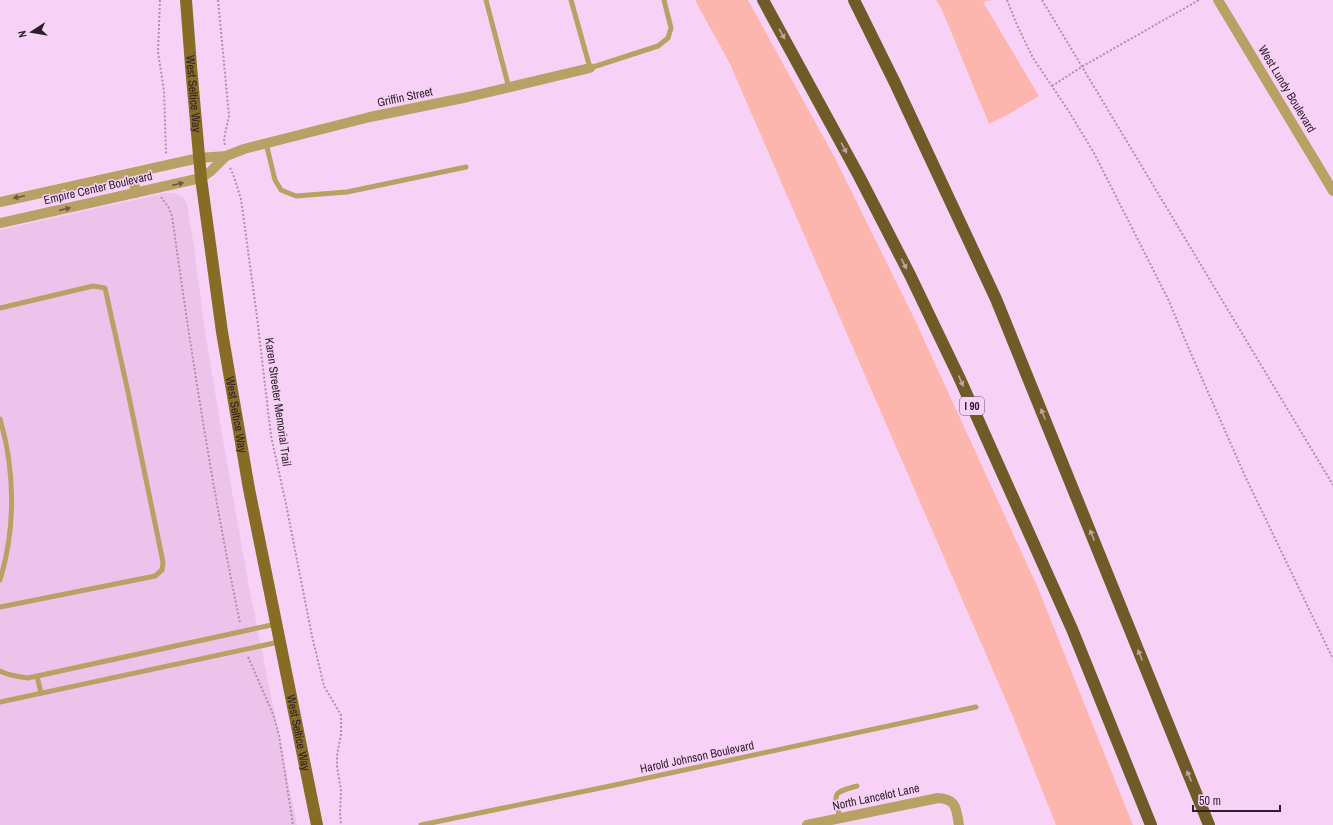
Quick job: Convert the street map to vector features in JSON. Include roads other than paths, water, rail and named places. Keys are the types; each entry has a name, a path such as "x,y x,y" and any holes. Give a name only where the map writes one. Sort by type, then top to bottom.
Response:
{"highway":[{"name":"I 90","path":"763,0 859,176 959,377 1072,629 1151,825"},
{"path":"854,0 895,83 996,299 1209,825"}],"main road":[{"name":"West Seltice Way","path":"186,0 201,178 222,332 248,489 317,825"}],"street":[{"name":"West Lundy Boulevard","path":"1218,0 1333,191"},
{"name":"Griffin Street","path":"199,158 226,156 266,143 370,117 509,88 590,68"},
{"name":"Griffin Street","path":"201,178 226,156"},
{"name":"Empire Center Boulevard","path":"0,202 199,158"},
{"path":"132,173 136,193"},
{"name":"Empire Center Boulevard","path":"0,224 201,178"},
{"name":"North Lancelot Lane","path":"807,825 826,823 840,818 938,798 950,800 955,805 959,825"}],"lane":[{"path":"486,0 509,88"},
{"path":"571,0 590,68 658,46 668,38 671,28 664,0"},
{"path":"266,143 275,180 281,190 296,196 348,192 466,167"},
{"path":"0,308 93,286 105,288 163,562 162,570 155,576 0,607"},
{"path":"0,419 8,454 12,492 9,534 0,580"},
{"path":"0,671 17,677 28,678 276,624"},
{"path":"0,702 280,642"},
{"path":"37,676 41,693"},
{"name":"Harold Johnson Boulevard","path":"422,825 602,788 976,707"},
{"path":"840,818 836,795 839,791 857,786"}]}
